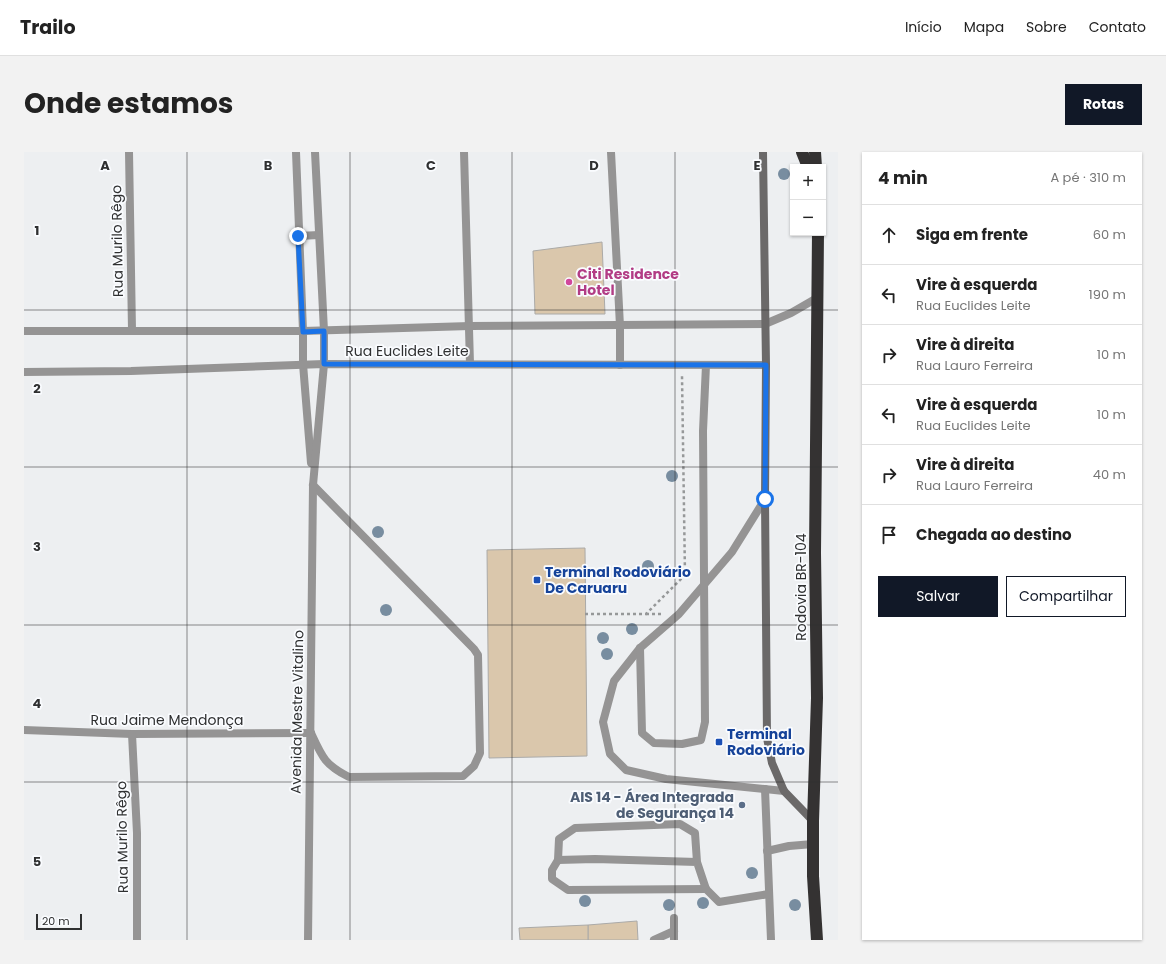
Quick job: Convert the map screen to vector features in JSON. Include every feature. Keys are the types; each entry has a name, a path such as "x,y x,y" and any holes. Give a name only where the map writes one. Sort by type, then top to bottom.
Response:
{"highway":[{"path":"802,152 807,164"},
{"path":"814,152 816,164"},
{"name":"Rodovia BR-104","path":"817,940 813,876 813,821 817,698 815,554 818,236"}],"street":[{"name":"Rua Murilo Rêgo","path":"129,152 132,330"},
{"name":"Avenida Mestre Vitalino","path":"296,152 303,364 313,485"},
{"name":"Avenida Mestre Vitalino","path":"308,940 313,485 324,364 324,331 315,152"},
{"path":"464,152 470,364"},
{"path":"611,152 620,326 620,365"},
{"path":"763,152 766,365 765,499 767,738 772,763 784,791 813,821"},
{"path":"298,236 319,235"},
{"path":"765,324 791,313 817,298"},
{"name":"Rua Euclides Leite","path":"24,331 132,330 303,332 470,326 765,324"},
{"name":"Rua Euclides Leite","path":"24,372 131,371 303,364 766,365"},
{"path":"640,648 642,733 654,743 682,744 701,740 706,722 704,659 703,431 706,365"},
{"path":"311,733 321,756 334,770 349,777 463,776 474,766 480,753 478,655 474,649 313,485"},
{"path":"765,499 732,552 678,614 640,648 614,681 603,722 610,754 626,770 659,778 784,791"},
{"name":"Rua Jaime Mendonça","path":"24,730 132,734 311,733"},
{"name":"Rua Murilo Rêgo","path":"132,734 137,833 137,940"},
{"path":"765,789 771,940"},
{"path":"706,889 568,890 552,879 552,870 558,860 559,839 575,828 680,824 695,833 697,862 706,889 719,902 769,894"},
{"path":"768,852 789,846 813,844"},
{"path":"558,860 595,858 697,862"},
{"path":"674,918 674,940"},
{"path":"654,940 674,931"}],"path":[{"path":"585,614 646,614 685,575 682,365"}],"building":[{"name":"Citi Residence Hotel","path":"602,242 605,314 535,314 533,251"},
{"path":"585,548 587,756 489,758 487,550"},
{"path":"637,921 638,940 588,940 588,925"},
{"path":"588,925 588,940 520,940 519,928"}],"place":[{"name":"Citi Residence Hotel","path":"569,282"},
{"name":"Terminal Rodoviário De Caruaru","path":"537,580"},
{"name":"Terminal Rodoviário","path":"719,742"},
{"name":"AIS 14 - Área Integrada de Segurança 14","path":"742,805"}],"route":[{"path":"298,236 303,332 324,331 324,364 766,365 765,499"}]}
